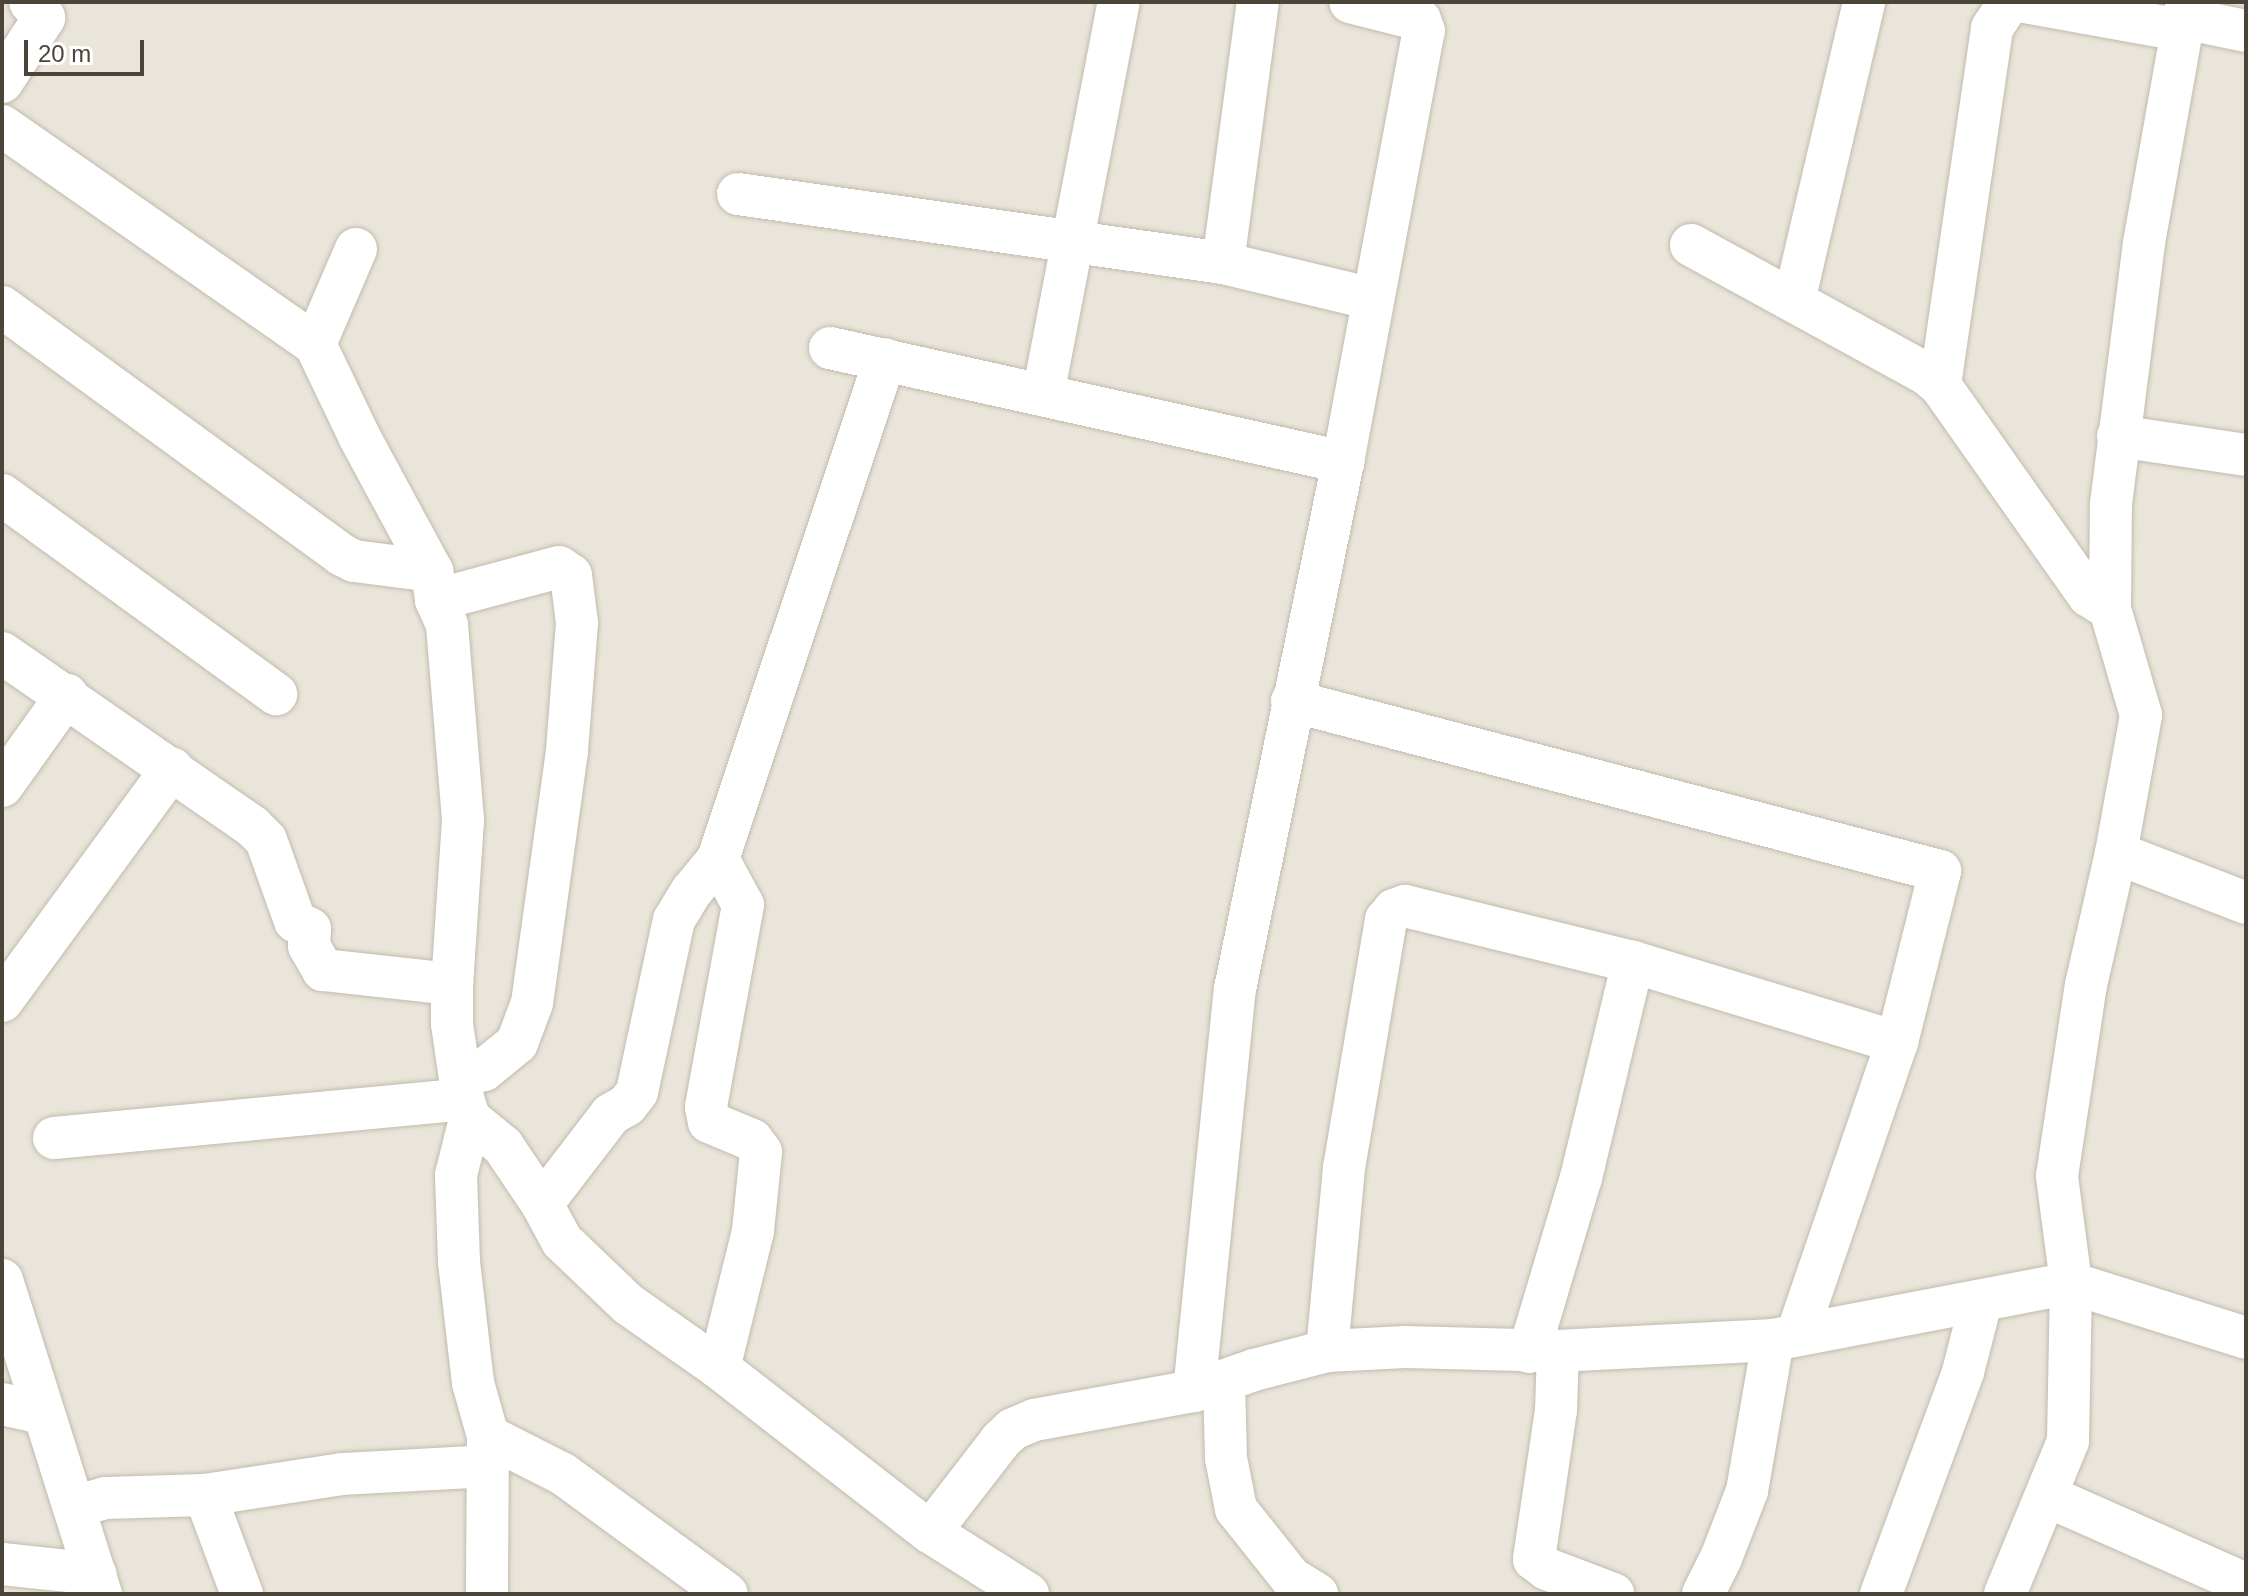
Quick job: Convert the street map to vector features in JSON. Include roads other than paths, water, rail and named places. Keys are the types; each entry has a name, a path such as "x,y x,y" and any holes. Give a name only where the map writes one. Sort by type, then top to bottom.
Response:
{"street":[{"path":"2,82 44,18 30,2"},
{"path":"1043,395 1119,2"},
{"path":"1223,263 1258,2"},
{"path":"1317,1594 1291,1578 1236,1509 1209,1386 1235,989 1343,462 1424,31 1420,20 1350,2"},
{"path":"1794,301 1864,2"},
{"path":"1940,385 1992,28 2009,3 2019,2"},
{"path":"2025,2 2183,17 2246,31"},
{"path":"2005,1594 2068,1441 2071,1283 2057,1176 2086,985 2116,853 2141,715 2110,609 2111,504 2144,243 2183,17"},
{"path":"2,126 315,344 434,586 447,625 463,820 452,984 452,1024 465,1097 456,1175 459,1262 473,1383 488,1451 487,1594"},
{"path":"738,194 1223,263 1373,299"},
{"path":"1691,245 1940,385 2083,589 2110,609"},
{"path":"315,344 356,249"},
{"path":"2,307 342,555 434,586 559,567 571,575 577,623 567,751 532,1003 517,1043 484,1070 465,1097 54,1138"},
{"path":"830,348 1343,462"},
{"path":"542,1204 611,1114 627,1105 637,1092 674,920 718,859 885,359"},
{"path":"2118,436 2246,455"},
{"path":"2,495 276,694"},
{"path":"2,653 240,815 266,840 295,921 310,929 309,946 323,970 452,984"},
{"path":"2,786 67,695"},
{"path":"1292,701 1940,871 1897,1042 1785,1337 1747,1491 1703,1594"},
{"path":"2,1001 172,769"},
{"path":"2116,853 2246,903"},
{"path":"718,859 743,905 706,1107 709,1122 752,1140 761,1152 753,1231 719,1368"},
{"path":"1327,1351 1344,1168 1386,920 1394,910 1405,906 1633,962 1897,1042"},
{"path":"1613,1594 1547,1569 1534,1559 1556,1410 1543,1351 1633,962"},
{"path":"465,1097 503,1146 542,1204 562,1241 595,1275 628,1304 719,1368 930,1532 1028,1594"},
{"path":"2,1280 42,1413 76,1506 98,1584 2,1564"},
{"path":"930,1532 1001,1440 1013,1429 1034,1420 1209,1386 1327,1351 1405,1347 1543,1351 1785,1337 2071,1283 2246,1338"},
{"path":"1881,1594 1963,1372 1981,1302"},
{"path":"2,1404 42,1413"},
{"path":"76,1506 105,1498 205,1495 488,1451 563,1474 727,1594"},
{"path":"205,1495 242,1594"},
{"path":"2047,1496 2246,1584"}]}
